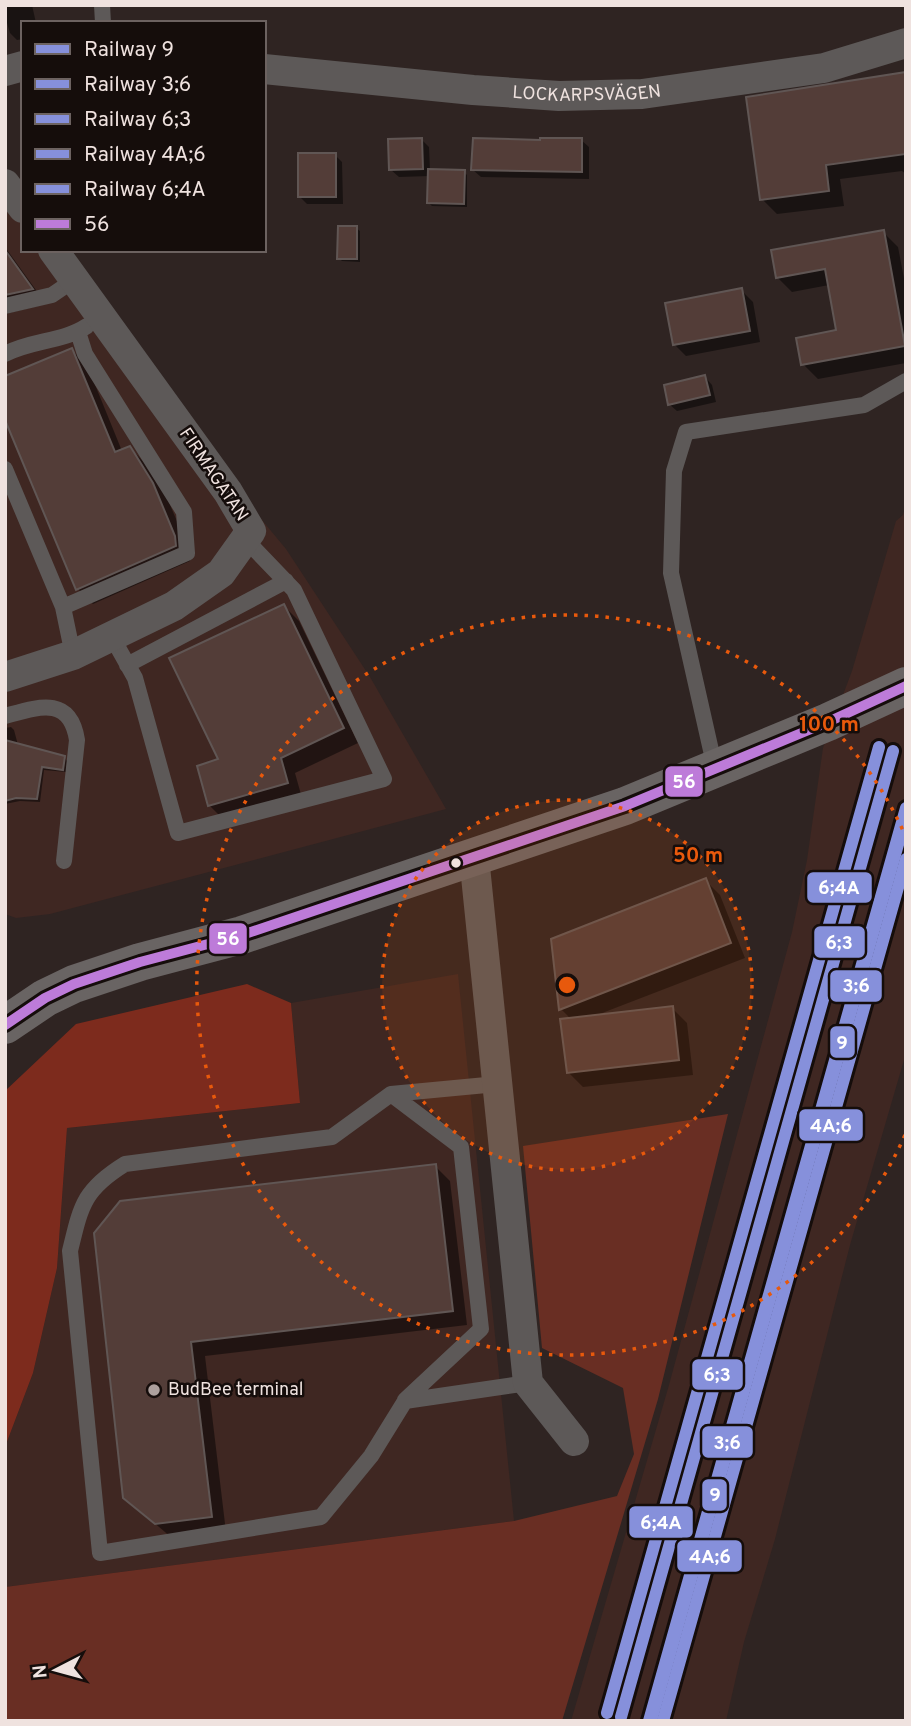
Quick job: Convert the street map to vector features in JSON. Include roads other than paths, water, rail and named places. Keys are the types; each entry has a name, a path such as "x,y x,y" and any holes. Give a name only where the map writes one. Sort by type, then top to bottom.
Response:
{"main road":[{"path":"5,1025 45,998 74,984 140,962 242,935 625,806 828,722 906,686"},
{"path":"5,993 74,984"}],"street":[{"name":"LOCKARPSVÄGEN","path":"266,69 559,96 642,94 824,68 906,43"},
{"path":"5,184 21,205"},
{"name":"FIRMAGATAN","path":"5,677 73,655 174,606 221,573 251,531 233,499 89,324 75,280 54,252"},
{"path":"474,856 528,1383 574,1441"}],"lane":[{"path":"5,306 52,295 75,280"},
{"path":"5,354 19,346 89,324 85,354 184,512 187,553 63,607"},
{"path":"715,768 671,573 674,471 686,432 864,405 906,381"},
{"path":"5,469 63,607 73,655"},
{"path":"112,637 135,678 178,833 384,779 294,590 245,539"},
{"path":"127,665 286,581"},
{"path":"5,716 36,708 53,707 67,714 74,725 77,740 64,860"},
{"path":"391,1094 461,1147 481,1329 405,1401 371,1456 321,1517 100,1553 70,1251 81,1206 103,1178 125,1164 332,1137 391,1094 497,1084"},
{"path":"405,1401 528,1383"}],"rail line":[{"name":"6;4A","path":"607,1713 879,747"},
{"name":"6;3","path":"621,1717 893,751"},
{"name":"3;6","path":"649,1721 906,808"},
{"name":"9","path":"651,1721 906,816"},
{"name":"4A;6","path":"663,1721 906,859"}],"place":[{"name":"BudBee terminal","path":"154,1390"}]}
